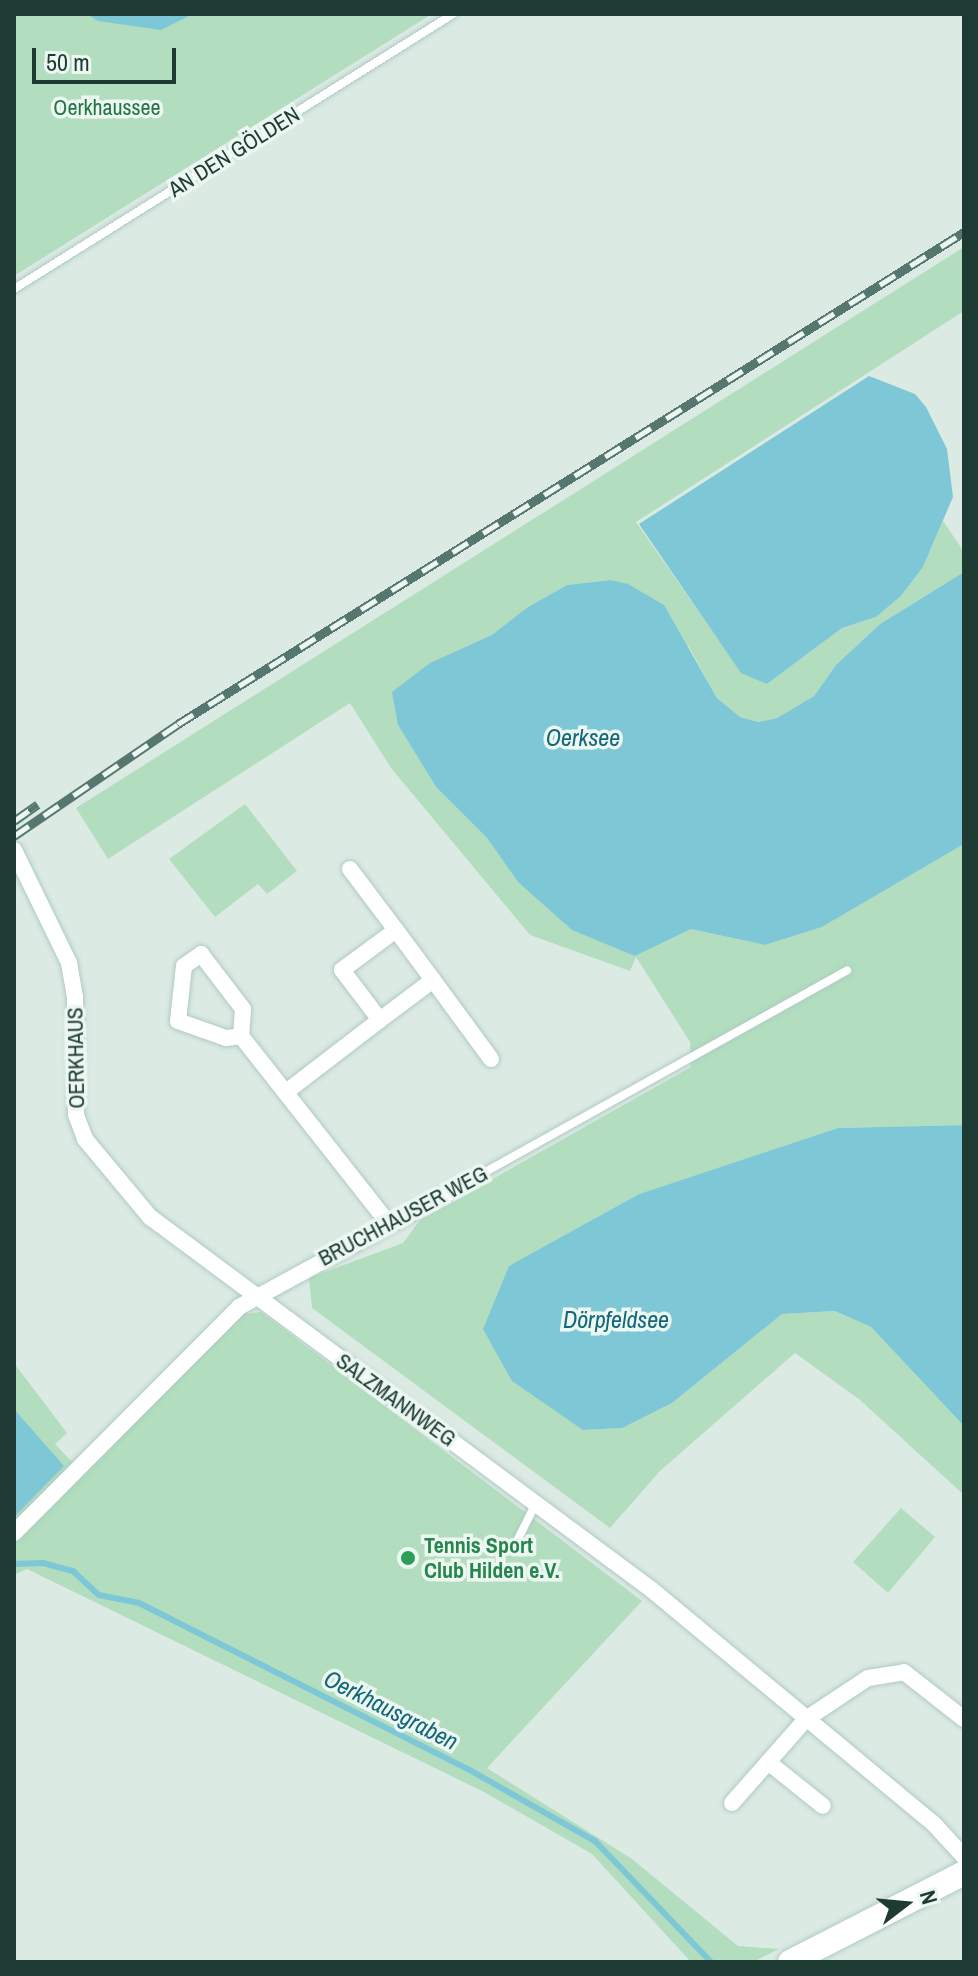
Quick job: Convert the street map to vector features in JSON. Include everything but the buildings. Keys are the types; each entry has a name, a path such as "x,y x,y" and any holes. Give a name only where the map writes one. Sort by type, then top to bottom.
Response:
{"main road":[{"path":"790,1962 964,1873"}],"street":[{"name":"OERKHAUS","path":"14,850 69,963 75,997 76,1115 85,1139 150,1217 256,1298"},
{"path":"350,869 491,1059"},
{"path":"380,1020 342,970 396,930"},
{"path":"241,1036 226,1038 178,1021 184,966 201,954 243,1009 241,1036 389,1224"},
{"path":"286,1092 433,980"},
{"name":"BRUCHHAUSER WEG","path":"14,1533 239,1307 459,1187"},
{"name":"SALZMANNWEG","path":"256,1298 652,1590 933,1823 964,1857"},
{"path":"732,1803 806,1719 826,1710 846,1688 904,1672 964,1719"},
{"path":"768,1762 823,1806"}],"lane":[{"name":"AN DEN GÖLDEN","path":"14,289 453,14"},
{"name":"BRUCHHAUSER WEG","path":"459,1187 847,971"},
{"path":"518,1539 536,1502"}],"green space":[{"name":"Oerkhaussee","path":"14,14 432,14 14,276"},
{"path":"964,247 964,311 636,522 741,672 767,684 842,628 876,617 901,596 923,567 943,521 964,552 964,572 880,624 836,665 814,696 777,718 758,722 740,717 717,698 689,647 609,580 567,585 528,607 398,725 436,787 487,838 518,882 635,956 691,929 765,945 822,927 964,844 964,1125 838,1128 639,1194 594,1219 583,1430 621,1428 672,1403 782,1314 835,1311 871,1327 964,1426 964,1495 860,1400 795,1353 660,1471 610,1528 312,1308 309,1278 403,1243 420,1220 691,1067 690,1042 636,957 630,971 530,935 391,768 350,703 108,859 76,808"},
{"path":"245,804 297,871 267,894 258,884 215,917 169,859"},
{"path":"261,1312 642,1601 487,1768 632,1859 738,1946 779,1949 753,1962 691,1962 592,1854 484,1792 27,1569 14,1575 14,1540 244,1314"},
{"path":"14,1363 67,1433 55,1444 73,1463 14,1526"},
{"path":"901,1508 935,1537 888,1593 853,1562"}],"water":[{"name":"Oerkhaussee","path":"87,14 193,14 161,30 98,21"},
{"path":"869,376 915,394 926,407 947,449 953,497 923,567 901,596 876,617 842,628 767,684 741,673 639,524"},
{"name":"Oerksee","path":"964,572 964,844 822,927 765,945 691,929 635,956 572,930 518,882 487,838 436,787 398,725 392,692 430,663 492,635 528,607 567,585 610,580 628,584 664,605 717,698 740,717 758,722 777,718 814,696 836,665 880,624"},
{"name":"Dörpfeldsee","path":"964,1125 964,1426 871,1327 835,1311 782,1314 672,1403 622,1428 583,1430 512,1381 483,1329 509,1266 639,1194 838,1128"},
{"path":"14,1409 64,1466 14,1517"}],"waterway":[{"name":"Oerkhausgraben","path":"14,1564 43,1563 73,1571 99,1595 139,1603 468,1769 595,1841 711,1962"}],"railway":[{"path":"14,836 178,724 964,232"},
{"path":"14,821 38,804"}],"place":[{"name":"Tennis Sport Club Hilden e.V.","path":"408,1558"}]}
